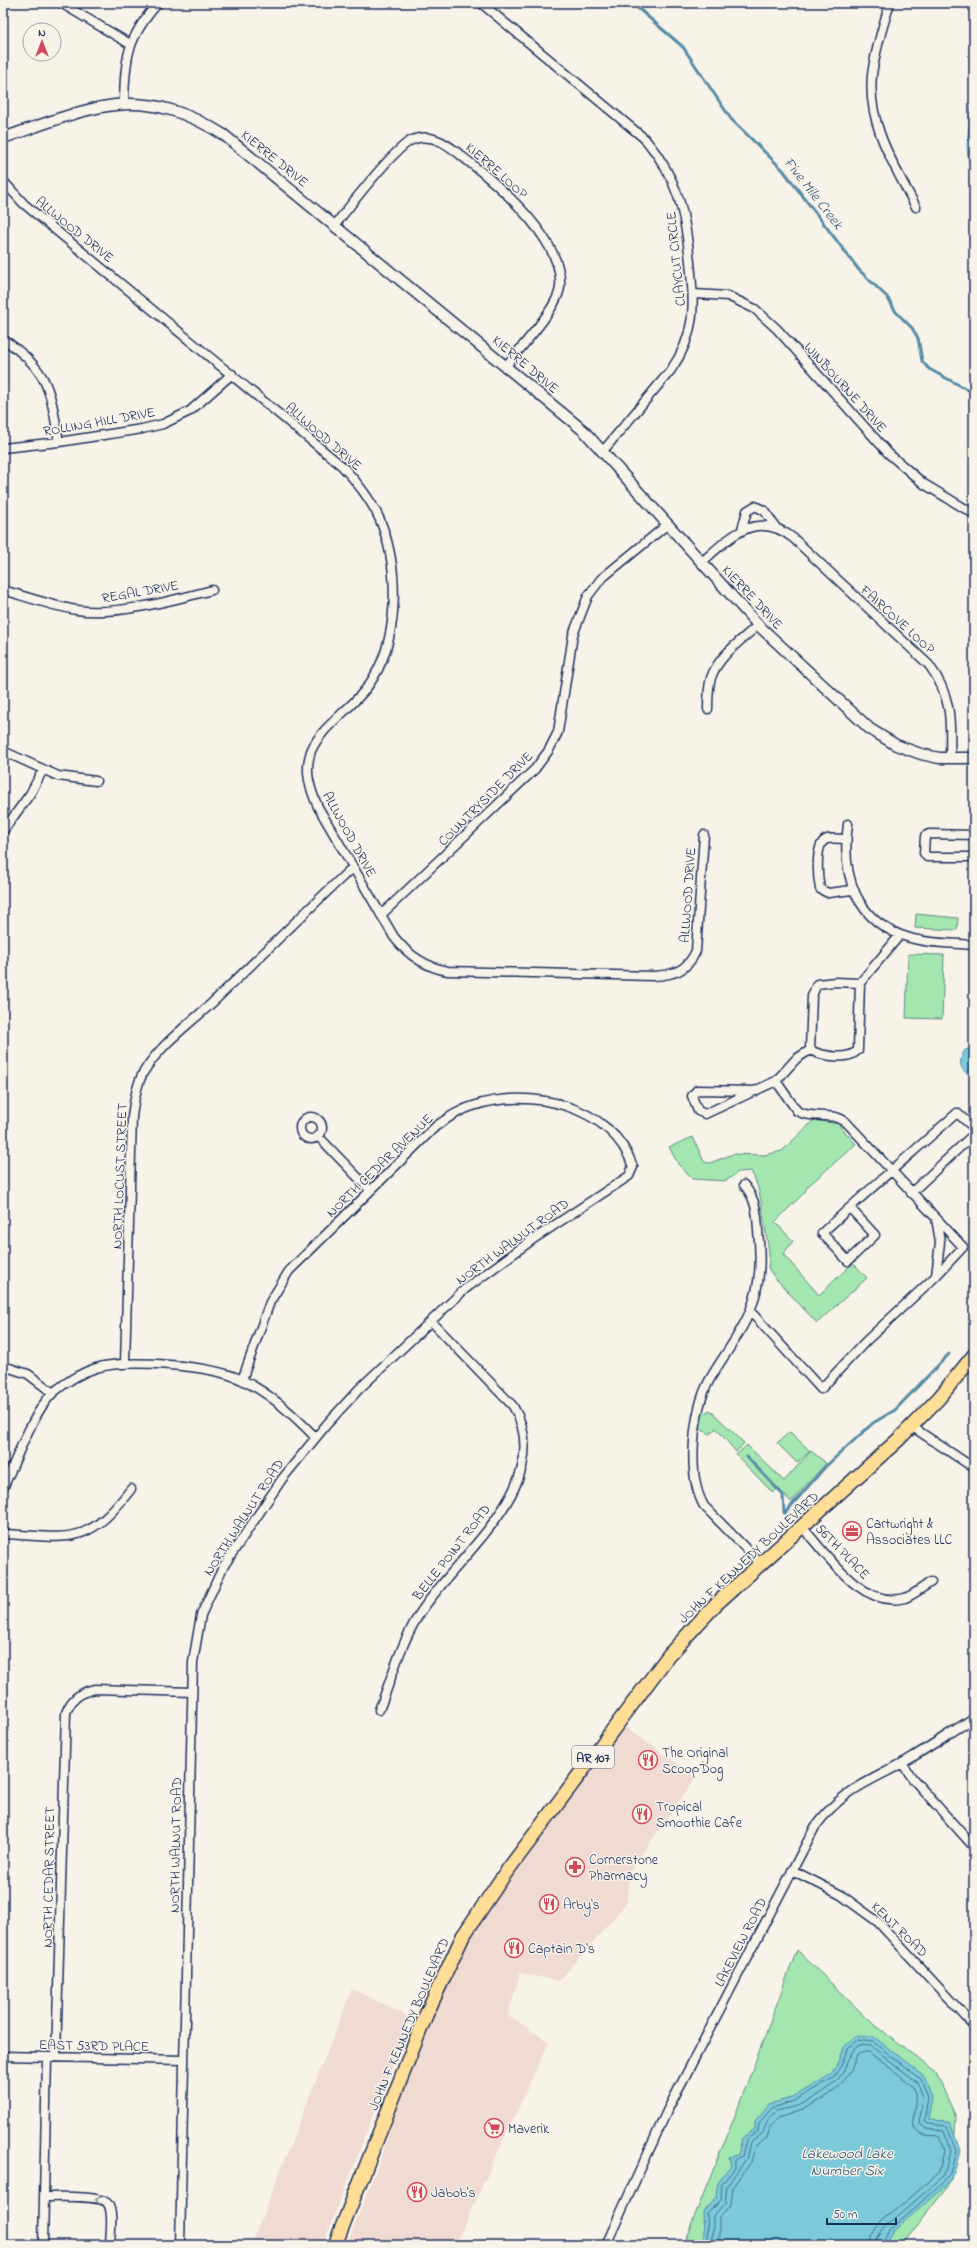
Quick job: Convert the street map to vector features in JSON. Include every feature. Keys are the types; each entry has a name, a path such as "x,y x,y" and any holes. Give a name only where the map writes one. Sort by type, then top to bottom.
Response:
{"main road":[{"name":"JOHN F KENNEDY BOULEVARD","path":"335,2245 426,2015 454,1954 471,1923 504,1875 669,1655 715,1605 911,1426 939,1398 974,1355"}],"street":[{"path":"61,3 130,44"},
{"path":"124,103 124,76 130,44 144,20 158,3"},
{"name":"CLAYCUT CIRCLE","path":"481,3 636,130 658,154 674,182 682,203 694,294 690,333 680,356 603,451"},
{"path":"890,3 875,58 872,76 873,106 880,137 916,207"},
{"name":"KIERRE DRIVE","path":"3,138 100,106 124,103 157,106 175,111 209,126 247,153 575,423 603,451 758,625 870,729 884,739 921,754 950,758 974,758"},
{"name":"KIERRE LOOP","path":"335,225 400,148 417,138 427,137 440,140 496,183 526,214 545,241 559,268 560,278 558,297 552,308 506,366"},
{"name":"ALLWOOD DRIVE","path":"3,181 24,204 232,374 352,477 371,502 380,520 389,550 393,585 389,637 383,658 373,679 357,701 318,738 308,764 311,791 394,937 407,952 417,960 439,970 653,976 677,973 690,964 696,951 704,835"},
{"name":"WINBOURNE DRIVE","path":"694,294 728,296 755,309 777,330 889,454 924,484 974,514"},
{"path":"3,338 23,353 44,377 51,394 59,442"},
{"name":"ROLLING HILL DRIVE","path":"3,448 59,442 163,424 190,411 232,374"},
{"name":"FAIRCOVE LOOP","path":"776,528 765,511 755,506 747,511 742,529 757,526 776,528 793,538 929,665 942,684 949,709 950,758"},
{"name":"COUNTRYSIDE DRIVE","path":"381,915 535,769 545,757 558,732 573,635 588,596 601,580 668,524"},
{"path":"702,562 742,529"},
{"name":"REGAL DRIVE","path":"3,590 56,606 96,611 133,607 212,590"},
{"path":"708,709 711,680 714,672 725,656 758,625"},
{"path":"3,751 58,776 96,781"},
{"path":"3,831 30,794 43,770"},
{"path":"848,824 846,839 846,865 852,890 871,914 900,935 927,941 974,944"},
{"path":"974,835 929,834 925,836 924,852 927,856 974,857"},
{"path":"846,839 826,839 822,842 819,847 819,882 820,889 828,893 852,890"},
{"name":"NORTH LOCUST STREET","path":"125,1364 132,1117 137,1090 143,1074 153,1059 170,1040 212,1003 353,867"},
{"path":"810,1050 825,1055 849,1056 858,1050 860,983 900,935"},
{"path":"810,1050 812,996 817,984 835,982 860,983"},
{"path":"756,1091 697,1090 692,1096 698,1111 705,1114 756,1091 776,1081 796,1059 810,1050"},
{"path":"750,1311 821,1389 866,1341 936,1276 962,1247 846,1122 837,1116 802,1114 798,1111 776,1081"},
{"name":"NORTH CEDAR AVENUE","path":"242,1380 262,1322 279,1286 303,1256 436,1126 464,1109 490,1102 535,1100 566,1106 597,1121 614,1136 626,1152"},
{"path":"850,1208 876,1235 848,1261 822,1234 850,1208 891,1171 957,1113 974,1128"},
{"path":"911,1193 974,1134"},
{"path":"318,1136 370,1190"},
{"name":"NORTH WALNUT ROAD","path":"180,2245 192,1692 196,1640 201,1615 216,1580 282,1479 316,1437 359,1389 465,1290 494,1267 629,1176 633,1167 626,1152"},
{"path":"744,1185 751,1193 756,1208 761,1260 759,1280 750,1311 729,1351 710,1379 702,1398 696,1434 694,1476 699,1497 704,1506 761,1564"},
{"path":"936,1218 940,1242 936,1276"},
{"name":"BELLE POINT ROAD","path":"379,1710 416,1618 430,1598 496,1520 508,1499 523,1464 525,1438 519,1417 513,1406 431,1322"},
{"path":"3,1488 37,1414 53,1393 85,1372 108,1366 125,1364 194,1367 214,1371 242,1380 276,1401 316,1437"},
{"path":"3,1366 28,1374 53,1393"},
{"path":"911,1426 974,1468"},
{"path":"3,1534 67,1537 84,1534 101,1523 113,1512 131,1489"},
{"name":"56TH PLACE","path":"802,1527 854,1584 872,1596 889,1599 907,1597 931,1582"},
{"name":"NORTH CEDAR STREET","path":"56,2057 65,1722 67,1709 73,1699 85,1691 95,1689 192,1692"},
{"name":"LAKEVIEW ROAD","path":"606,2245 667,2111 815,1827 833,1805 866,1781 902,1763 974,1718"},
{"path":"902,1763 913,1779 974,1848"},
{"name":"KENT ROAD","path":"792,1870 841,1895 878,1922 974,2026"},
{"name":"EAST 53RD PLACE","path":"3,2056 184,2060"},
{"path":"43,2245 47,2057"},
{"path":"44,2197 95,2199 106,2202 109,2205 110,2215 110,2245"}],"shaded area":[{"path":"626,1727 696,1777 628,1874 629,1889 626,1904 559,1981 520,1973 508,2015 549,2042 455,2245 347,2245 382,2155 426,2015 483,1904"},
{"path":"352,1989 411,2018 323,2245 251,2245"}],"green space":[{"path":"916,914 958,918 957,930 915,928"},
{"path":"908,954 944,955 942,1019 906,1018"},
{"path":"814,1120 838,1124 856,1144 807,1187 805,1192 775,1222 793,1241 783,1254 819,1295 853,1263 867,1278 817,1323 775,1278 768,1268 769,1253 762,1206 757,1185 751,1171 738,1172 726,1181 692,1179 678,1164 669,1147 693,1137 704,1162 710,1163 733,1154 764,1155 782,1151"},
{"path":"710,1410 744,1443 736,1452 716,1428 710,1434 700,1429 702,1414"},
{"path":"790,1432 810,1451 797,1463 777,1443"},
{"path":"747,1445 784,1481 811,1451 826,1463 791,1502 778,1488 773,1493 736,1455"},
{"name":"Lakewood Lake Number Six","path":"797,1950 869,2020 936,2073 956,2117 952,2181 902,2245 683,2245 736,2113"}],"water":[{"path":"974,74 974,171 969,163 967,146"},
{"path":"974,1048 974,1070 968,1074 962,1069 960,1063 965,1050"},
{"name":"Lakewood Lake Number Six","path":"855,2036 874,2037 924,2076 932,2097 928,2120 950,2121 960,2151 952,2181 892,2232 884,2245 694,2245 704,2238 703,2212 717,2198 718,2183 731,2166 729,2157 738,2155 742,2138 755,2129 755,2121 769,2104 792,2098 830,2075 839,2062 844,2046"}],"waterway":[{"name":"Five Mile Creek","path":"632,3 683,47 731,119 783,170 859,270 887,297 896,312 912,328 918,338 922,361 929,369 974,393"},
{"path":"785,1513 825,1467 873,1423 895,1410 949,1354"},
{"path":"747,1457 783,1495 784,1513"}],"place":[{"name":"Cartwright & Associates LLC","path":"852,1531"},
{"name":"The Original ScoopDog","path":"648,1760"},
{"name":"Tropical Smoothie Cafe","path":"642,1814"},
{"name":"Cornerstone Pharmacy","path":"575,1867"},
{"name":"Arby's","path":"549,1904"},
{"name":"Captain D's","path":"514,1948"},
{"name":"Maverik","path":"494,2128"},
{"name":"Jabob's","path":"417,2192"}]}
